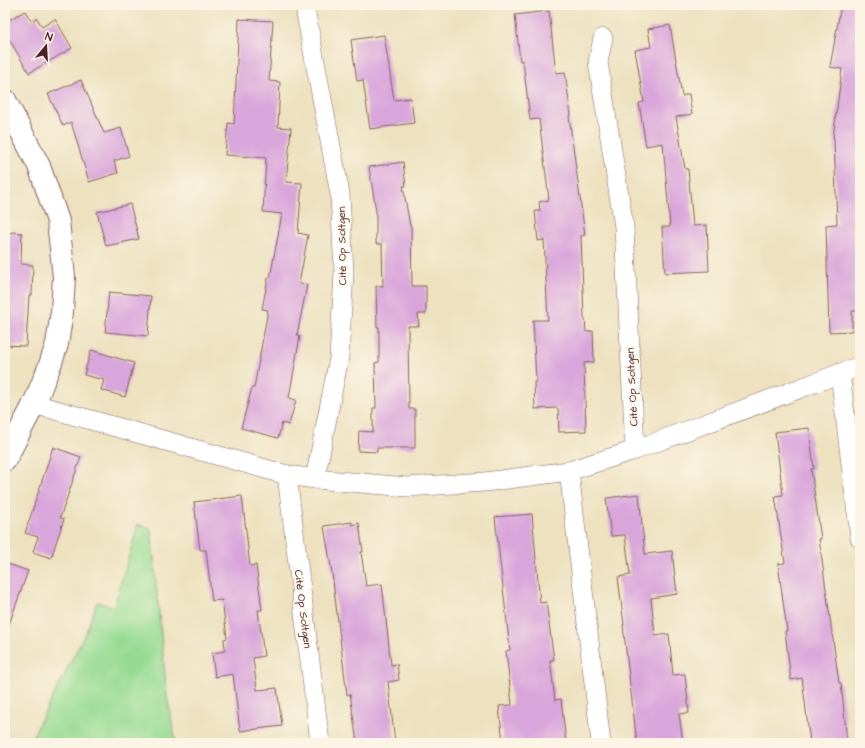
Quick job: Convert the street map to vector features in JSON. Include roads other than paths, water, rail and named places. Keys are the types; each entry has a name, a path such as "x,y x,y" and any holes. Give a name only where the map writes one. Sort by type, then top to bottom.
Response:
{"main road":[{"path":"5,100 39,166 58,221 64,277 62,312 57,344 34,404 5,460"}],"street":[{"name":"Cité Op Soltgen","path":"306,14 340,194 344,273 339,358 315,479"},
{"name":"Cité Op Soltgen","path":"603,38 598,62 624,227 636,450"},
{"path":"34,404 287,475 315,479 408,487 485,482 569,471 636,450 860,366"},
{"path":"840,373 860,538"},
{"path":"569,471 601,743"},
{"name":"Cité Op Soltgen","path":"287,475 320,743"}]}
